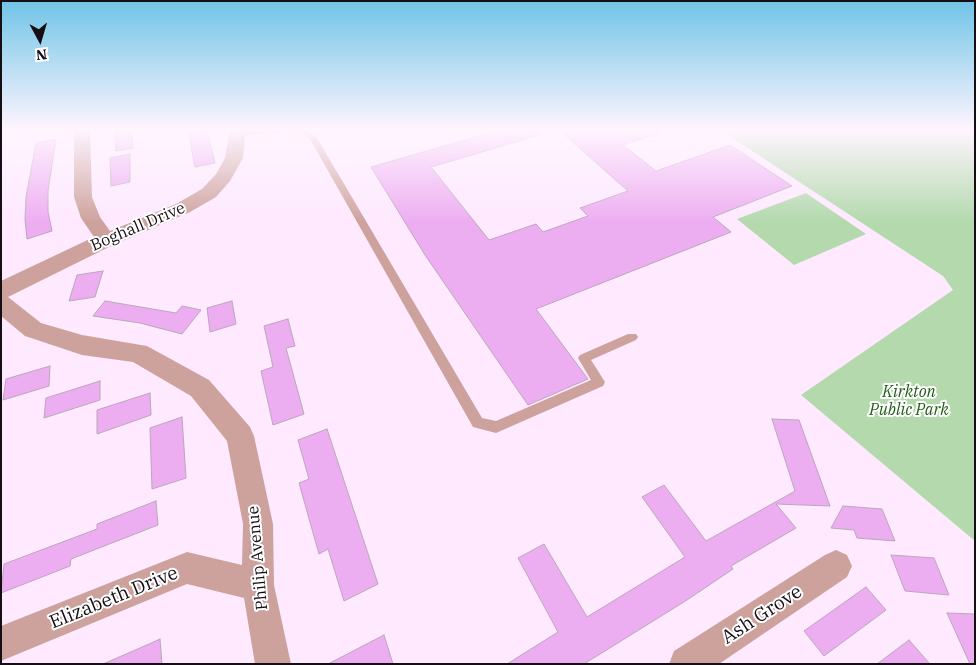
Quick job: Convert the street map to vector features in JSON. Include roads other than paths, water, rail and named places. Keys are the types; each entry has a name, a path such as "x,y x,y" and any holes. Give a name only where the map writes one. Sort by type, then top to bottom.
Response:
{"street":[{"path":"82,161 83,197 91,218 106,240"},
{"name":"Boghall Drive","path":"1,291 106,240 183,208 209,193 224,176 232,161"},
{"name":"Philip Avenue","path":"1,303 32,330 82,346 138,353 200,388 240,436 258,524 258,585 273,664"},
{"name":"Ash Grove","path":"687,664 836,566"},
{"name":"Elizabeth Drive","path":"1,644 187,568 258,585"}],"lane":[{"path":"326,161 478,423 496,427 599,382 584,358 632,337"}],"park label":[{"name":"Kirkton Public Park","path":"909,401"}]}
